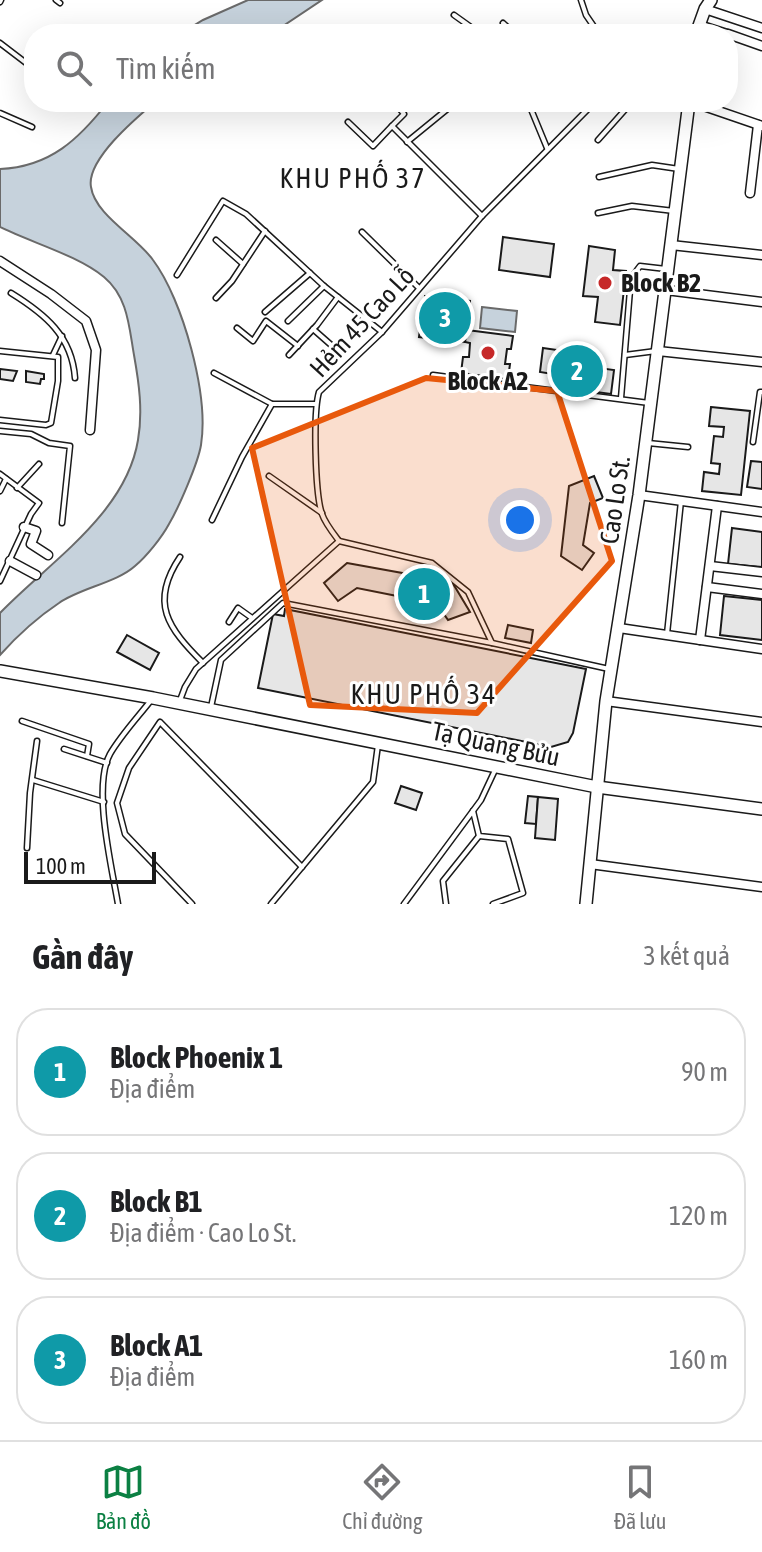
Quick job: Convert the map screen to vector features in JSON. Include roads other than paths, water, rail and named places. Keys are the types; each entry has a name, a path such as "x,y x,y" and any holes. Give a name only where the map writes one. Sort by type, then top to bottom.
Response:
{"street":[{"path":"700,24 708,4 762,28"},
{"path":"738,38 762,46"},
{"name":"Cao Lo St.","path":"586,904 606,701 639,495 689,112"},
{"path":"719,112 760,126 750,193"},
{"path":"751,175 762,176"},
{"path":"671,245 762,255"},
{"path":"0,261 86,321 96,350 90,430"},
{"path":"666,290 762,302"},
{"path":"658,351 762,362"},
{"path":"639,495 762,512"},
{"path":"700,640 717,506"},
{"path":"24,527 36,531 31,544 48,555"},
{"path":"10,561 36,575"},
{"path":"710,566 762,572"},
{"path":"707,587 762,594"},
{"path":"619,628 762,649"},
{"name":"Tạ Quang Bửu","path":"0,671 211,709 597,787 762,809"},
{"path":"606,701 762,722"},
{"path":"590,864 762,887"}],"lane":[{"path":"581,0 592,24"},
{"path":"454,15 467,24"},
{"path":"0,43 24,61"},
{"path":"348,122 373,146 404,114 402,112"},
{"path":"407,142 444,112"},
{"path":"532,112 547,148"},
{"name":"Hẻm 45 Cao Lỗ","path":"339,541 322,513 316,404 319,392 382,332 482,216 584,112"},
{"path":"598,140 623,112"},
{"path":"0,113 32,127"},
{"path":"392,126 482,216"},
{"path":"599,177 652,165 680,169"},
{"path":"177,275 223,201 246,214 324,286 382,332"},
{"path":"598,213 632,206 675,211"},
{"path":"216,298 265,231"},
{"path":"362,232 419,288"},
{"path":"216,240 243,264"},
{"path":"621,398 631,278 640,266 668,269"},
{"path":"265,312 310,273"},
{"path":"288,321 324,286"},
{"path":"11,293 44,317 62,336 72,353 75,378"},
{"path":"289,355 338,297"},
{"path":"237,328 253,341 266,321 298,346"},
{"path":"313,329 338,351"},
{"path":"52,356 62,336"},
{"path":"0,351 58,357 58,381 51,423 0,420"},
{"path":"625,355 658,351"},
{"path":"214,373 272,404 316,404"},
{"path":"433,375 651,403"},
{"path":"753,442 762,392"},
{"path":"212,520 272,404"},
{"path":"0,431 31,434 49,443 70,446 62,523"},
{"path":"645,443 688,447"},
{"path":"17,488 39,464"},
{"path":"0,474 39,503 24,527 0,581"},
{"path":"269,476 322,513"},
{"path":"0,491 6,479"},
{"path":"667,636 681,501"},
{"path":"179,703 185,687 203,663 339,541 432,563 468,592 492,643"},
{"path":"180,557 166,581 163,592 165,607 179,637 203,663"},
{"path":"211,709 221,660 283,603 492,643 612,670"},
{"path":"229,622 238,608 252,618"},
{"path":"118,904 104,823 103,777 109,756 153,698"},
{"path":"22,721 89,744 87,756"},
{"path":"192,904 125,834 117,803 129,768 160,722 302,867"},
{"path":"27,848 37,741"},
{"path":"271,904 373,782 378,742"},
{"path":"64,749 107,763"},
{"path":"406,903 473,811 497,766"},
{"path":"33,780 104,802"},
{"path":"473,811 479,836"},
{"path":"446,904 443,881 479,836"},
{"path":"479,836 508,839 523,893 493,904"}],"place":[{"name":"Block B2","path":"605,283"},
{"name":"Block A1","path":"445,318"},
{"name":"Block A2","path":"488,353"},
{"name":"Block B1","path":"577,371"},
{"name":"Block Phoenix 1","path":"424,594"}],"district":[{"name":"KHU PHỐ 37","path":"353,178"},
{"name":"KHU PHỐ 34","path":"424,694"}]}
